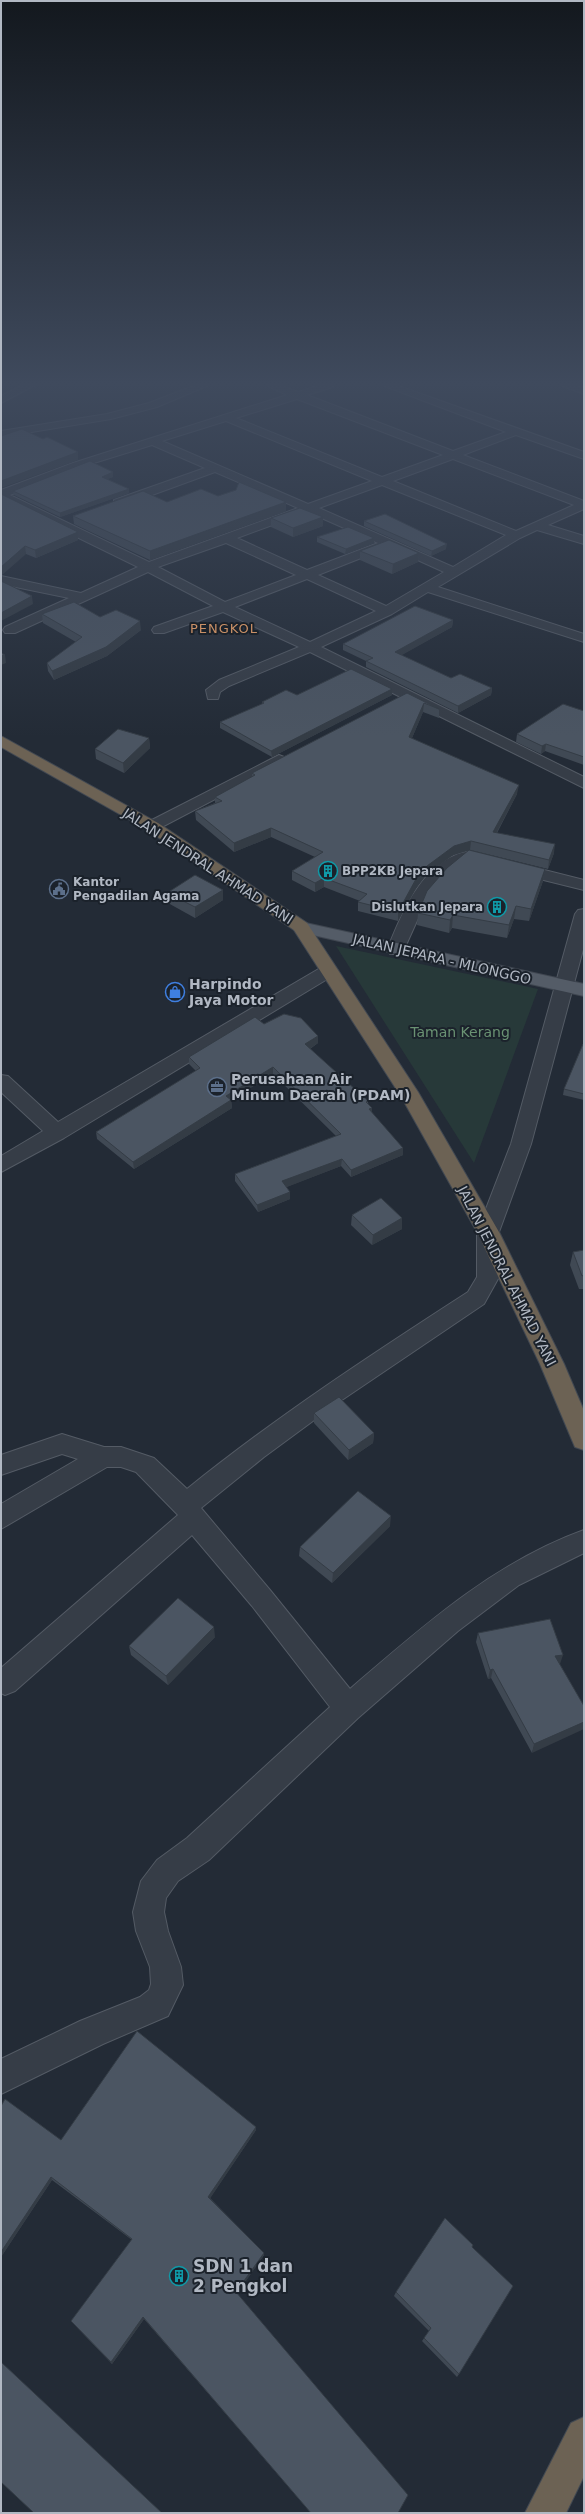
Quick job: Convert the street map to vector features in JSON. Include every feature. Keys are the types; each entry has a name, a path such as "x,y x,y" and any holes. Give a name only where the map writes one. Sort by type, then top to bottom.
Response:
{"highway":[{"name":"JALAN JENDRAL AHMAD YANI","path":"1,741 152,826 301,927 328,971 411,1096 488,1232 552,1364 584,1440"},
{"path":"545,2513 584,2436"}],"main road":[{"name":"JALAN JEPARA - MLONGGO","path":"301,927 396,950 575,989"}],"street":[{"path":"15,502 148,567 224,607 310,647 404,696 584,783"},
{"path":"103,508 119,502"},
{"path":"298,502 453,571"},
{"path":"10,630 148,567 328,502"},
{"path":"435,502 516,535"},
{"path":"213,696 213,690 224,683 310,647 388,611 429,588 453,571 516,535 584,505"},
{"path":"58,524 73,519"},
{"path":"536,526 584,540"},
{"path":"228,539 307,576 388,611"},
{"path":"159,630 307,576 389,543"},
{"path":"1,580 82,597"},
{"path":"1,589 15,583"},
{"path":"429,588 584,638"},
{"path":"390,703 404,696"},
{"path":"152,826 291,753"},
{"path":"396,950 413,907 431,884 459,858 470,856 584,885"},
{"path":"5,1682 190,1511 227,1470 341,1386 476,1298 488,1277 488,1232 521,1144 575,989 584,914"},
{"path":"1,1166 328,971"},
{"path":"1,1081 56,1133"},
{"path":"1,1465 62,1444 104,1457 121,1457 145,1465 190,1511 261,1598 348,1709"},
{"path":"1,1518 26,1501 104,1457"},
{"path":"1,2077 122,2019 151,2009 160,2001 167,1979 164,1964 150,1928 149,1902 152,1888 163,1874 179,1860 198,1849 348,1709 448,1622 510,1577 584,1541"}],"green space":[{"name":"Taman Kerang","path":"336,946 538,989 474,1163"}],"building":[{"path":"1,502 18,502 78,532 35,550 25,546 1,567"},
{"path":"37,502 91,502 60,513"},
{"path":"111,502 285,502 150,551 73,516"},
{"path":"300,508 323,517 293,528 271,518"},
{"path":"385,514 447,544 432,551 364,521"},
{"path":"348,527 374,538 346,549 317,537"},
{"path":"389,540 419,553 393,564 360,551"},
{"path":"1,581 32,596 1,613"},
{"path":"74,602 100,617 116,610 140,621 106,647 52,671 47,663 82,637 42,614"},
{"path":"415,606 453,620 395,652 451,678 460,674 492,688 458,706 366,661 373,658 343,644"},
{"path":"351,669 392,689 271,751 220,722 264,703 262,702 286,690 297,695"},
{"path":"407,693 439,709 424,703 409,737 519,785 493,832 555,844 549,860 471,841 454,846 427,866 416,879 398,912 358,902 367,894 324,878 315,883 292,871 323,852 271,828 234,843 195,811 222,801 215,797 255,775 252,773"},
{"path":"563,704 584,711 584,757 546,744 542,746 517,734"},
{"path":"118,729 149,738 123,763 95,749"},
{"path":"469,850 545,869 531,909 516,906 509,925 453,915 450,920 418,913 427,891 447,868"},
{"path":"195,875 223,890 195,907 167,893"},
{"path":"284,1014 301,1018 318,1036 305,1044 368,1101 366,1102 372,1108 369,1109 403,1148 351,1170 342,1159 282,1181 290,1192 257,1205 235,1174 341,1134 273,1067 226,1096 231,1100 133,1162 96,1132 200,1068 189,1057 255,1017 264,1024"},
{"path":"583,1044 584,1045 584,1094 564,1089"},
{"path":"381,1198 402,1218 373,1235 352,1215"},
{"path":"584,1250 584,1275 582,1276 573,1252"},
{"path":"339,1397 374,1433 349,1450 314,1413"},
{"path":"358,1491 391,1516 333,1573 300,1547"},
{"path":"178,1598 214,1627 166,1676 129,1646"},
{"path":"550,1619 563,1655 555,1656 584,1706 584,1722 534,1744 493,1669 490,1670 478,1633"},
{"name":"SDN 1 dan 2 Pengkol","path":"137,2031 256,2127 208,2197 264,2253 236,2292 408,2495 398,2513 311,2513 143,2317 111,2362 71,2321 132,2239 51,2177 1,2252 1,2106 5,2099 61,2140"},
{"path":"445,2218 473,2245 472,2247 513,2286 459,2374 424,2338 431,2328 396,2292"},
{"path":"1,2362 162,2513 34,2513 1,2482"}],"place":[{"name":"BPP2KB Jepara","path":"328,871"},
{"name":"Kantor Pengadilan Agama","path":"59,889"},
{"name":"Dislutkan Jepara","path":"497,907"},
{"name":"Harpindo Jaya Motor","path":"175,992"},
{"name":"Perusahaan Air Minum Daerah (PDAM)","path":"217,1087"},
{"name":"SDN 1 dan 2 Pengkol","path":"179,2276"}],"district":[{"name":"PENGKOL","path":"224,628"}]}
